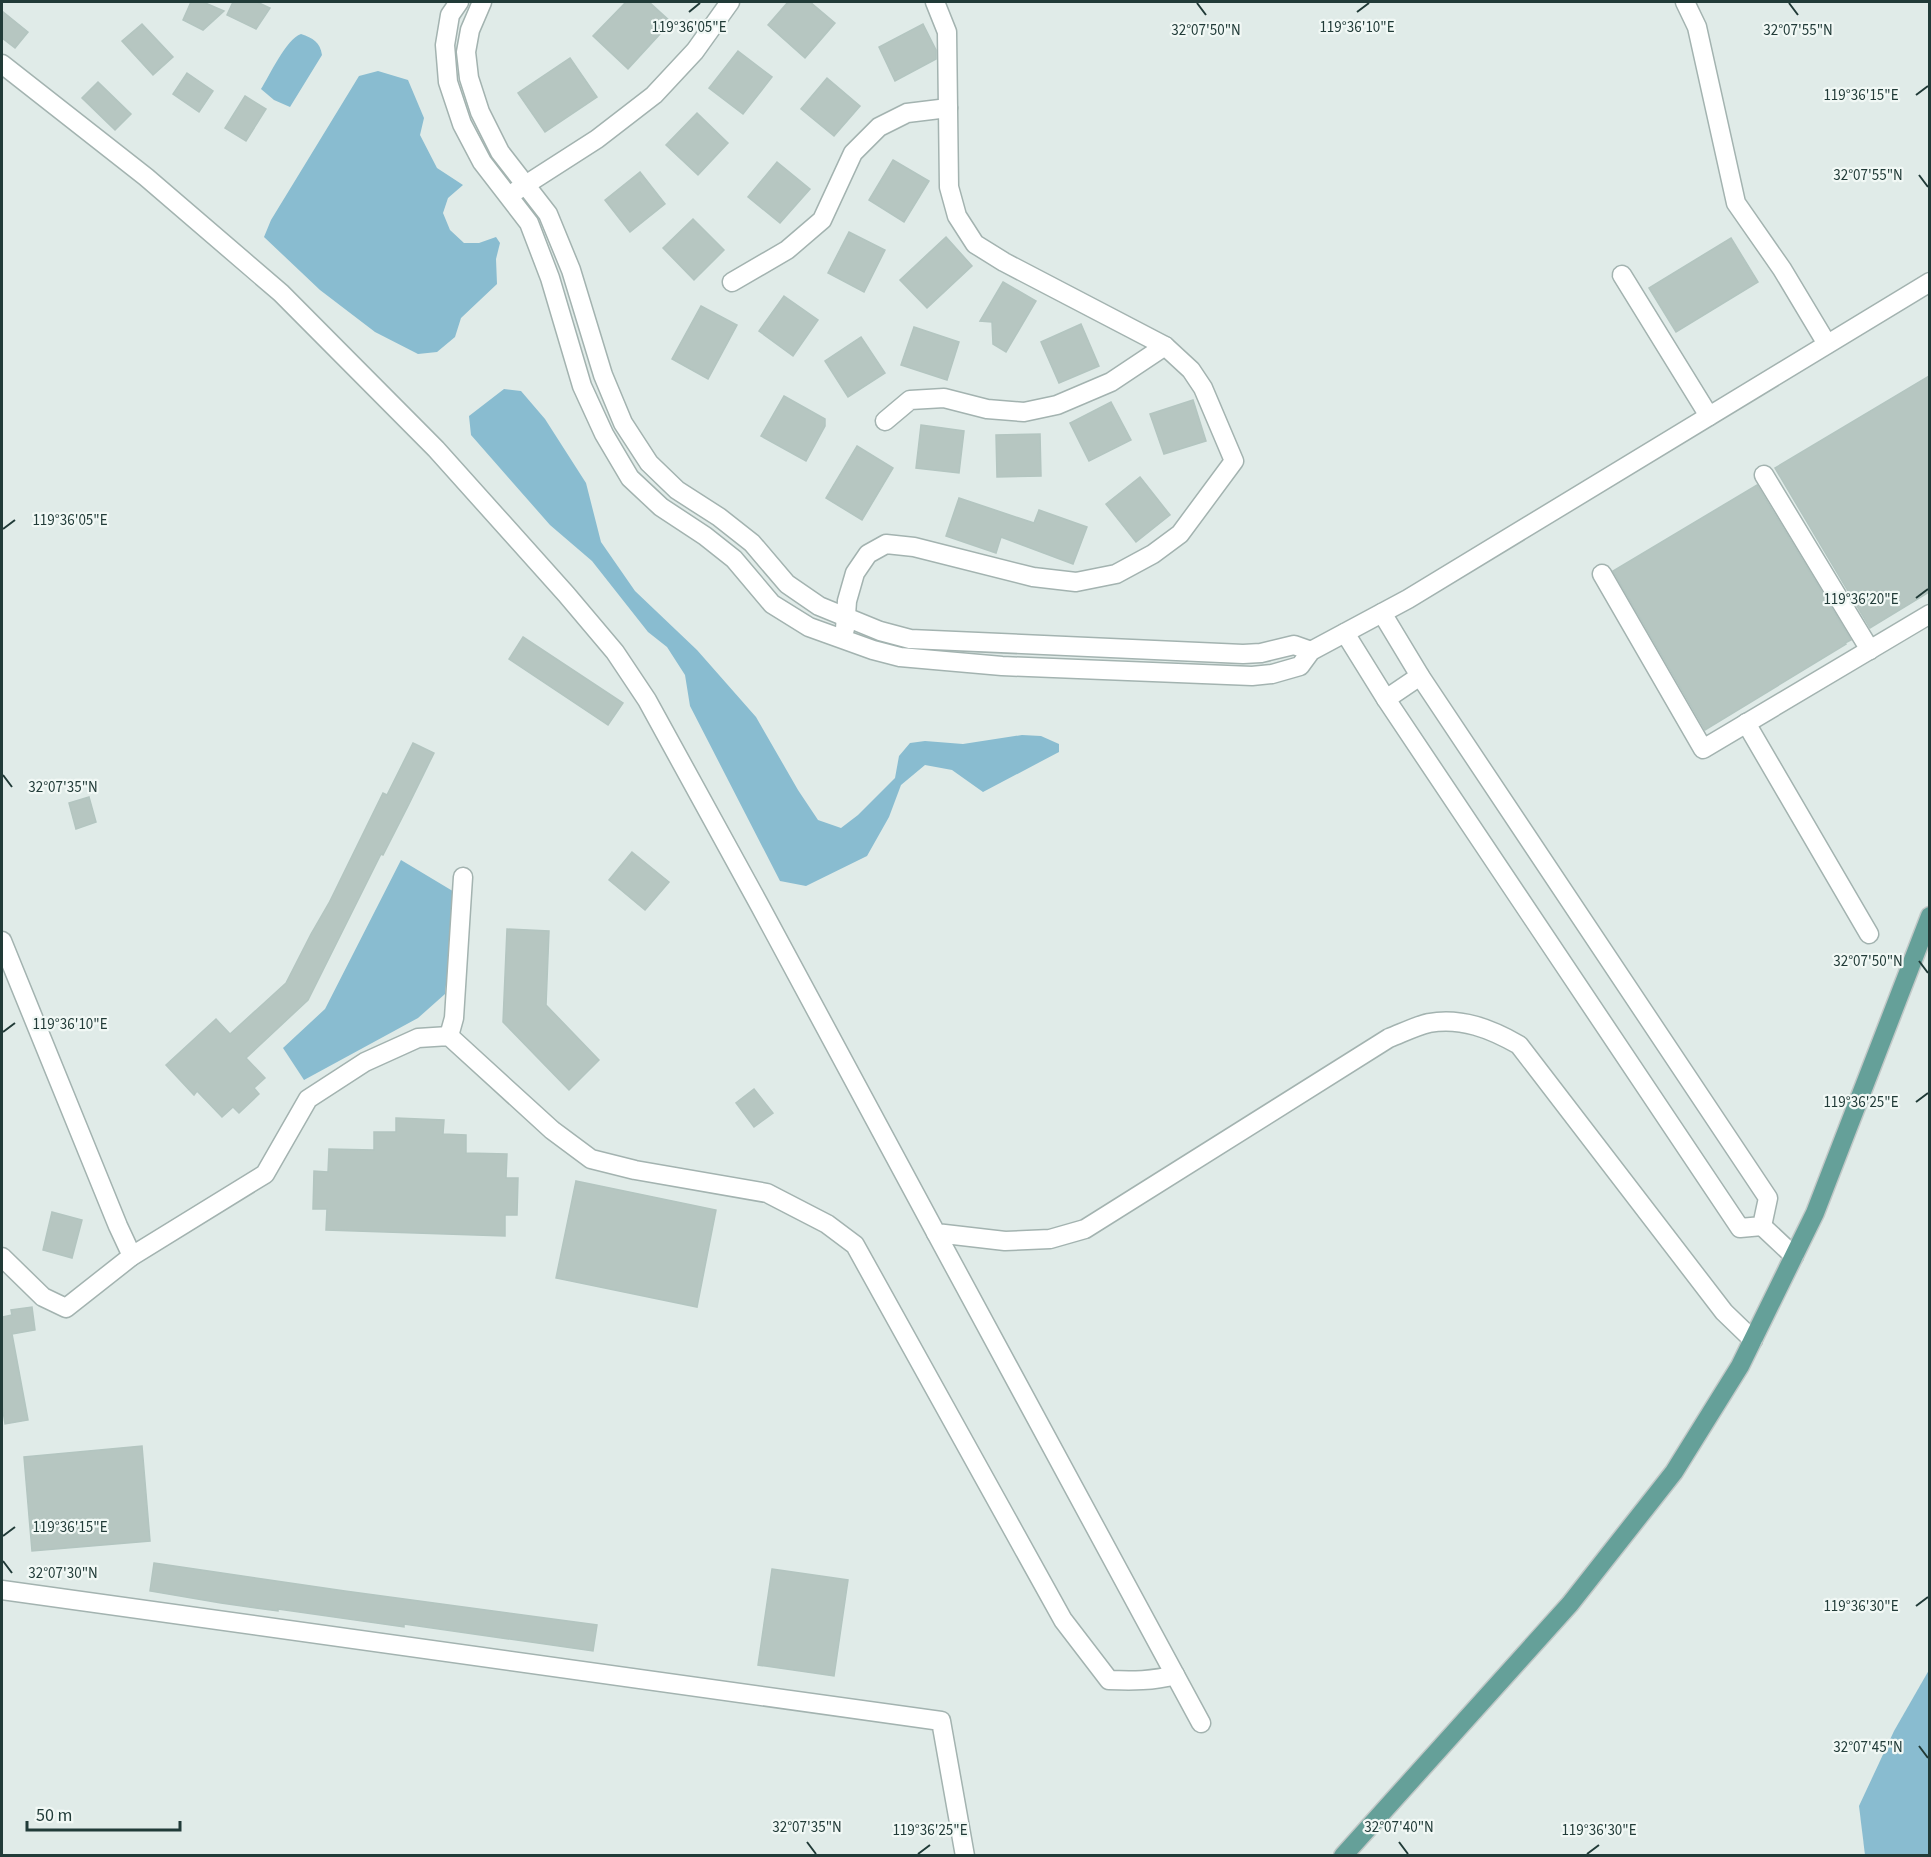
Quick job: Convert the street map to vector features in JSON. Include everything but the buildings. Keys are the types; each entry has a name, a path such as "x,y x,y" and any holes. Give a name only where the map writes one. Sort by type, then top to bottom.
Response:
{"main road":[{"path":"1343,1856 1585,1585 1674,1472 1740,1366 1815,1213 1929,916"}],"street":[{"path":"459,2 450,15 445,45 448,82 462,124 482,162 529,223 550,278 582,386 604,434 630,478 661,507 705,536 734,559 772,604 809,627 873,650 900,657 939,662 1252,676 1272,674 1300,666 1311,651 1382,613 1929,282"},
{"path":"482,2 470,30 466,52 469,78 480,112 500,152 548,214 571,270 603,375 623,423 649,463 677,490 719,517 752,543 787,584 819,606 880,631 910,639 1243,654 1261,653 1294,645 1311,651"},
{"path":"509,195 597,139 654,95 695,51 730,2"},
{"path":"844,640 847,601 855,573 868,554 886,544 914,547 1033,577 1076,582 1116,574 1153,554 1180,534 1233,461 1203,388 1191,370 1165,346 1004,262 975,244 957,216 949,187 947,32 935,2"},
{"path":"1685,2 1697,27 1736,203 1782,269 1827,344"},
{"path":"2,64 146,177 281,293 436,450 559,585 615,652 647,700 755,895 1201,1723"},
{"path":"732,282 787,250 822,220 853,153 879,127 907,113 948,108"},
{"path":"1622,274 1708,416"},
{"path":"885,421 910,400 944,398 987,409 1024,412 1057,405 1112,382 1165,346"},
{"path":"1764,475 1870,650"},
{"path":"1602,574 1703,749 1929,614"},
{"path":"1382,613 1420,676 1768,1198 1762,1226"},
{"path":"1345,633 1386,699 1740,1228 1762,1226 1794,1256"},
{"path":"1386,699 1420,676"},
{"path":"1746,723 1869,934"},
{"path":"449,1036 454,1018 464,877"},
{"path":"2,941 132,1256"},
{"path":"936,1233 1005,1241 1050,1239 1085,1228 1389,1038 1428,1023 1455,1021 1497,1032 1519,1045 1724,1312 1753,1340"},
{"path":"2,1257 43,1297 66,1308 132,1256 265,1174 308,1099 365,1062 418,1038 449,1036 552,1130 591,1160 766,1193 827,1224 855,1245 1063,1620 1109,1680 1134,1682 1157,1680 1175,1675"},
{"path":"2,1590 941,1721 965,1856"}],"water":[{"path":"301,34 315,41 322,55 290,107 274,100 261,89 284,50 295,37"},
{"path":"378,71 408,80 424,118 420,135 437,168 463,185 448,198 443,213 450,230 464,243 479,243 496,237 500,243 496,259 497,284 461,318 455,337 437,352 418,354 375,332 320,290 264,237 271,220 359,76"},
{"path":"504,389 521,391 545,419 586,483 601,542 635,591 697,650 756,717 818,820 841,828 858,815 895,778 899,756 910,743 925,741 963,744 1022,735 1041,736 1059,744 1059,752 983,792 952,770 925,765 901,785 889,817 867,856 806,886 780,881 690,706 685,675 667,647 648,632 592,561 550,525 471,435 469,416"},
{"path":"401,860 456,893 445,994 418,1018 304,1080 283,1048 325,1009"},
{"path":"1929,1670 1929,1855 1865,1855 1859,1806 1894,1731"}]}
